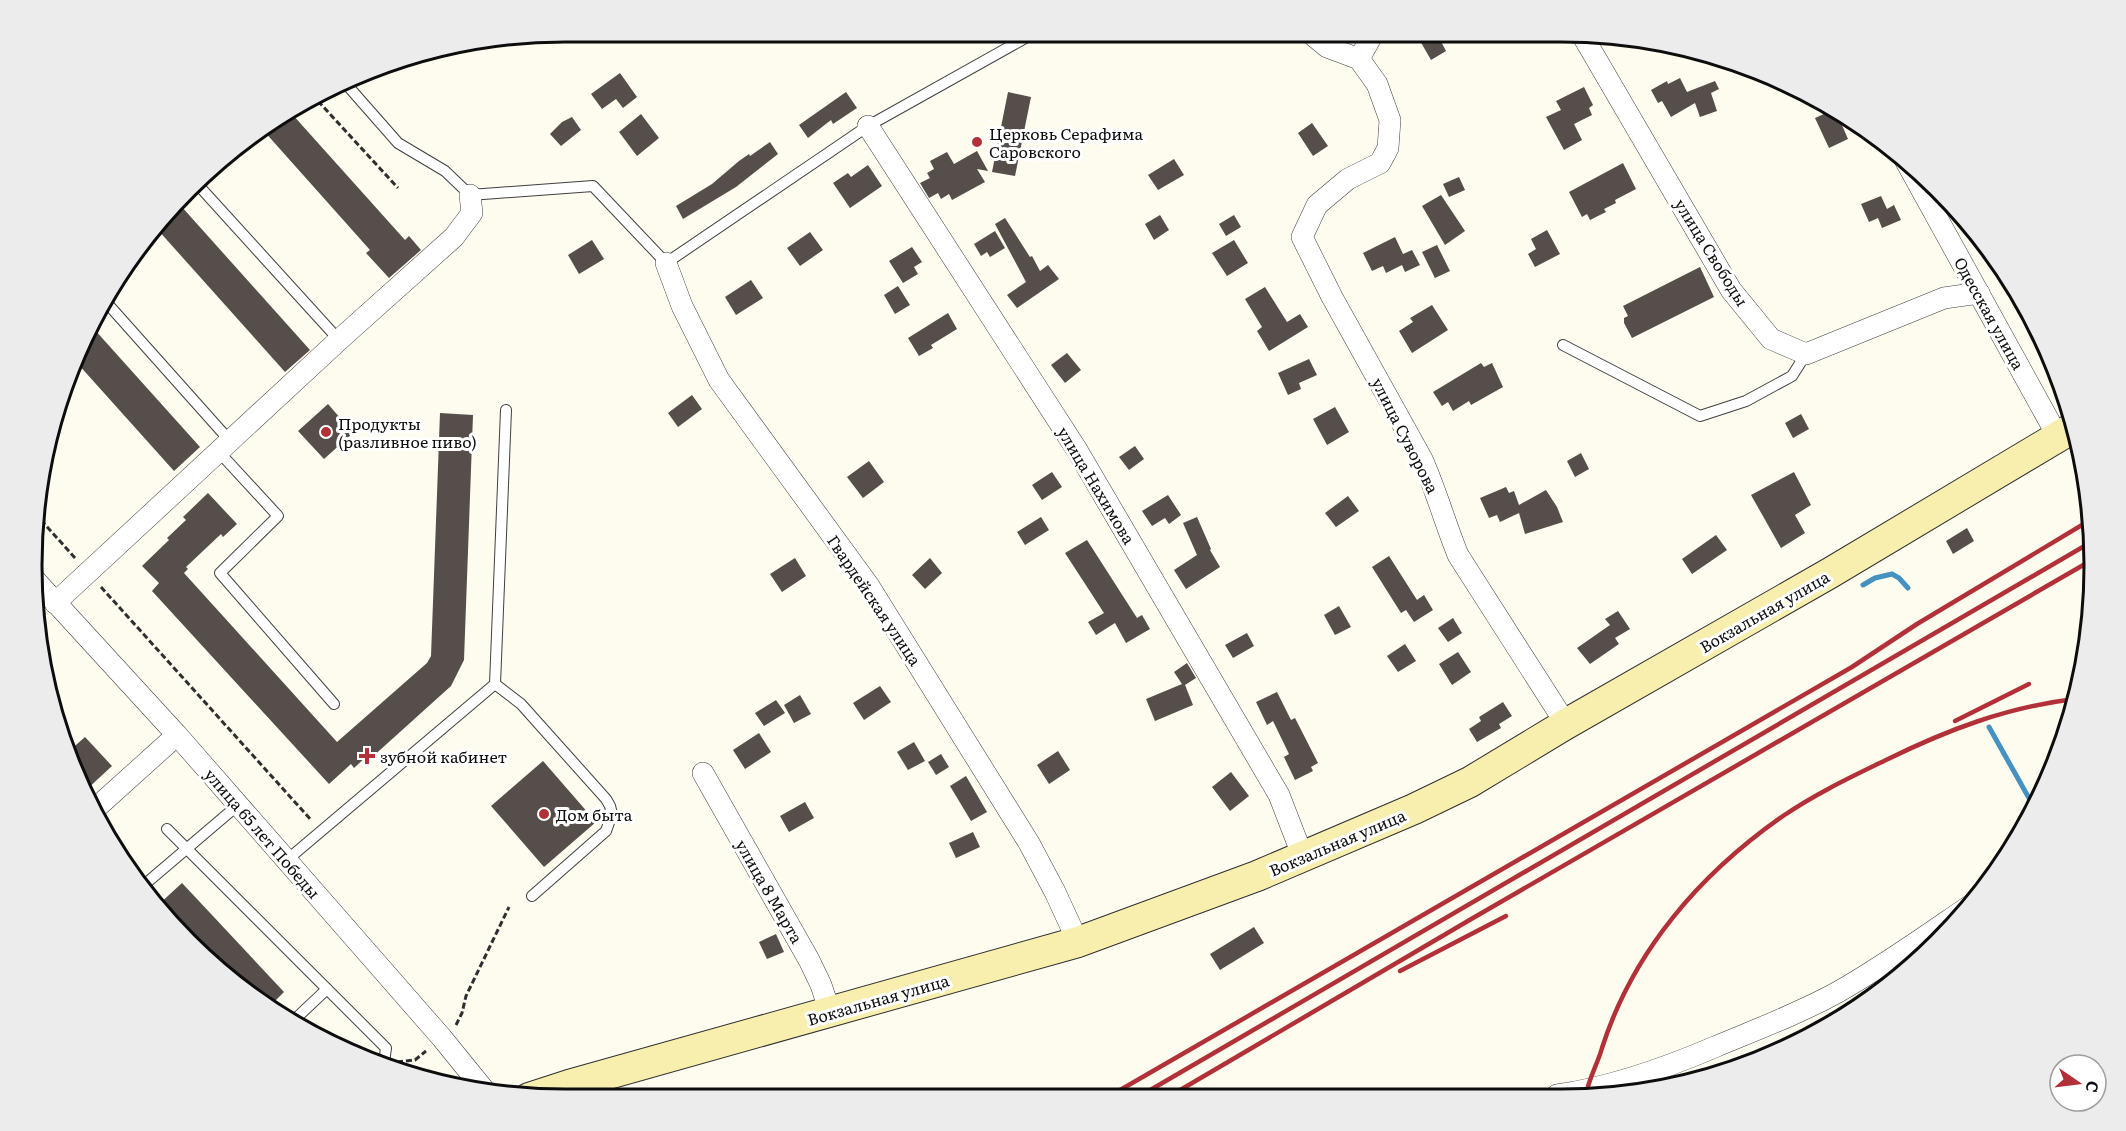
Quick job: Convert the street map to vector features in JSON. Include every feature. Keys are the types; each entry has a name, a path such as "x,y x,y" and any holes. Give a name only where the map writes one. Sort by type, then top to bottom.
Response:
{"main road":[{"name":"Вокзальная улица","path":"557,1089 1078,942 1202,897 1414,809 1470,782 1566,724 1830,573 2066,431"}],"street":[{"path":"1320,42 1359,58 1368,42"},
{"name":"улица Свободы","path":"1587,43 1731,290 1772,339 1806,354"},
{"name":"улица Суворова","path":"1359,58 1377,84 1390,120 1388,148 1380,163 1348,179 1317,205 1302,237 1332,297 1422,459 1458,555 1566,724"},
{"name":"улица Нахимова","path":"868,126 1083,460 1279,795 1303,857"},
{"name":"Одесская улица","path":"1918,183 1979,293 2066,429"},
{"path":"55,603 339,340 454,237 472,213 470,195"},
{"name":"Гвардейская улица","path":"666,263 681,306 718,380 869,586 1029,843 1078,942"},
{"path":"1806,354 1944,297 1979,293"},
{"name":"улица 65 лет Победы","path":"43,589 177,735 442,1038 477,1082"},
{"path":"100,804 177,735"},
{"name":"улица 8 Марта","path":"703,773 810,960 830,1012"},
{"path":"1597,1088 1645,1074 1693,1056 1782,1018 1856,981 1942,924"}],"lane":[{"path":"350,89 398,143 445,171 470,195 593,186 666,263 868,126 1018,42"},
{"path":"202,189 339,340"},
{"path":"110,307 225,446 278,516 220,573 334,704"},
{"path":"1563,345 1700,416 1746,401 1792,376 1806,354"},
{"path":"287,860 495,684 506,410"},
{"path":"495,684 521,704 606,799 612,814 606,831 532,896"},
{"path":"148,881 238,805"},
{"path":"167,829 386,1048 385,1056"},
{"path":"299,1016 327,989"}],"path":[{"path":"320,103 398,188"},
{"path":"44,524 321,831"},
{"path":"399,1062 415,1060 456,1025 466,996 509,907"}],"building":[{"path":"1421,42 1441,42 1446,51 1431,60"},
{"path":"620,73 637,97 623,108 616,99 602,109 591,94"},
{"path":"1680,78 1687,92 1715,81 1719,89 1711,93 1717,111 1700,117 1695,103 1671,117 1662,101 1658,103 1651,90 1667,81 1668,84"},
{"path":"1584,87 1593,105 1589,108 1592,115 1574,124 1582,140 1564,150 1546,117 1561,110 1556,101"},
{"path":"846,92 857,108 833,124 831,120 808,138 799,125"},
{"path":"1008,92 1031,97 1015,176 992,172"},
{"path":"641,114 659,138 637,156 619,132"},
{"path":"1825,114 1842,124 1848,139 1829,148 1815,118"},
{"path":"572,117 581,130 561,146 550,134 562,122"},
{"path":"295,118 405,240 409,236 421,250 389,278 366,253 370,250 268,135"},
{"path":"1312,123 1328,146 1313,156 1298,133"},
{"path":"770,142 778,154 736,187 683,219 676,206 712,184 739,161"},
{"path":"977,151 988,171 977,169 985,182 952,200 949,194 941,199 938,193 929,198 920,183 930,178 927,173 934,169 930,161 947,152 954,164"},
{"path":"1174,159 1184,175 1158,190 1148,175"},
{"path":"1623,163 1636,189 1615,200 1616,203 1604,209 1606,212 1590,220 1587,214 1582,217 1569,192"},
{"path":"868,165 882,186 850,208 833,183 848,173 851,177"},
{"path":"1459,177 1465,190 1449,197 1443,184"},
{"path":"1441,195 1465,231 1445,245 1422,206"},
{"path":"1881,196 1887,209 1894,205 1901,220 1882,228 1878,218 1869,222 1861,204"},
{"path":"183,208 310,350 285,372 161,233"},
{"path":"1160,215 1169,230 1154,240 1145,224"},
{"path":"1234,215 1241,227 1226,236 1219,224"},
{"path":"1005,218 1040,271 1048,265 1059,279 1017,308 1007,295 1026,282 995,224"},
{"path":"1547,230 1560,254 1535,267 1528,254 1536,249 1531,239"},
{"path":"995,231 1005,248 990,257 987,252 981,256 974,244"},
{"path":"810,232 823,250 800,266 787,248"},
{"path":"1395,237 1403,254 1412,250 1420,265 1405,272 1402,265 1386,273 1383,266 1372,271 1363,253"},
{"path":"592,240 604,259 579,274 568,255"},
{"path":"1234,240 1248,263 1227,276 1212,253"},
{"path":"1437,245 1450,271 1435,278 1422,252"},
{"path":"912,247 922,262 914,267 918,274 903,283 889,261"},
{"path":"1700,267 1714,297 1632,338 1624,323 1624,318 1628,316 1623,306"},
{"path":"751,280 763,298 736,315 725,297"},
{"path":"898,286 910,305 895,314 884,295"},
{"path":"1265,287 1287,322 1300,314 1308,327 1269,351 1257,331 1262,327 1245,299"},
{"path":"1432,305 1448,330 1412,353 1399,331 1413,322 1410,318"},
{"path":"948,313 957,329 931,345 933,348 919,356 908,338"},
{"path":"97,332 200,447 174,471 81,367"},
{"path":"1067,353 1081,370 1065,383 1051,365"},
{"path":"1309,359 1317,375 1299,383 1301,389 1288,395 1278,373"},
{"path":"1481,363 1484,367 1492,363 1503,387 1471,405 1469,401 1453,411 1448,402 1442,406 1433,392"},
{"path":"692,395 702,409 678,427 668,413"},
{"name":"Продукты (разливное пиво)","path":"328,404 353,433 324,459 298,431"},
{"path":"1335,407 1349,432 1327,445 1313,419"},
{"path":"440,413 473,415 464,660 451,686 370,759 367,756 354,768 351,764 329,784 152,591 159,583 142,566 169,540 167,538 186,520 183,517 208,493 237,524 223,537 221,534 186,567 188,569 184,573 337,742 427,663 431,656"},
{"path":"1801,414 1809,429 1793,438 1785,423"},
{"path":"1135,446 1144,459 1129,470 1119,457"},
{"path":"1581,453 1589,469 1575,477 1567,461"},
{"path":"869,461 884,482 863,498 847,477"},
{"path":"1052,472 1062,487 1042,500 1032,485"},
{"path":"1794,472 1811,505 1795,515 1805,533 1781,548 1751,495"},
{"path":"1506,487 1509,493 1514,491 1519,505 1546,490 1563,522 1525,534 1519,513 1500,522 1497,515 1489,518 1480,498"},
{"path":"1168,495 1181,515 1169,524 1165,518 1152,526 1142,511"},
{"path":"1348,496 1359,511 1336,527 1325,513"},
{"path":"1041,517 1049,530 1025,545 1017,532"},
{"path":"1197,517 1210,550 1220,567 1186,589 1174,570 1197,555 1183,523"},
{"path":"1967,528 1974,541 1953,554 1946,541"},
{"path":"1716,535 1727,550 1692,574 1682,559"},
{"path":"1087,540 1137,618 1142,615 1150,629 1126,643 1115,623 1096,635 1088,622 1104,613 1065,553"},
{"path":"1389,556 1417,600 1424,595 1433,610 1414,622 1406,610 1401,613 1372,567"},
{"path":"795,558 806,576 782,592 770,574"},
{"path":"930,558 942,573 925,589 912,575"},
{"path":"1339,606 1351,627 1335,635 1324,615"},
{"path":"1618,611 1630,629 1615,638 1619,644 1590,664 1577,648 1610,625 1605,619"},
{"path":"1453,618 1462,633 1448,642 1438,628"},
{"path":"1247,633 1254,646 1233,658 1225,645"},
{"path":"1405,644 1416,661 1398,672 1387,656"},
{"path":"1458,652 1471,672 1452,685 1439,664"},
{"path":"1187,663 1196,678 1185,685 1193,705 1155,721 1146,699 1182,684 1174,672"},
{"path":"880,686 891,702 864,720 853,703"},
{"path":"1277,692 1291,720 1295,718 1318,763 1311,767 1313,771 1295,780 1284,757 1289,754 1273,721 1267,725 1256,702"},
{"path":"800,695 811,714 794,723 784,705"},
{"path":"776,700 785,713 764,726 755,713"},
{"path":"1503,702 1512,716 1499,724 1501,728 1477,742 1469,729 1481,721 1479,717"},
{"path":"759,733 771,752 745,769 733,750"},
{"path":"85,737 112,766 91,786 82,766 75,746"},
{"path":"914,742 925,761 908,770 897,752"},
{"path":"1058,751 1070,770 1049,784 1037,765"},
{"path":"941,754 949,767 936,775 928,762"},
{"name":"Дом быта","path":"543,761 596,822 544,867 491,806"},
{"path":"1231,772 1249,796 1230,811 1212,787"},
{"path":"966,776 987,812 971,821 950,786"},
{"path":"805,802 814,818 789,832 780,816"},
{"path":"973,832 980,847 956,858 949,843"},
{"path":"182,883 284,992 275,1001 247,981 195,936 163,900"},
{"path":"1254,927 1264,943 1220,970 1210,954"},
{"path":"776,934 784,952 767,959 759,942"}],"waterway":[{"path":"1863,585 1875,578 1892,574 1908,588"},
{"path":"1989,727 2029,798"}],"railway":[{"path":"1122,1089 1852,667 1917,624 2082,525"},
{"path":"1152,1089 2083,547"},
{"path":"1182,1089 2084,565"},
{"path":"1955,721 2029,684"},
{"path":"1587,1088 1615,1013 1651,947 1697,889 1753,839 1783,816 1820,793 1909,749 1978,721 2025,708 2066,700"},
{"path":"1400,971 1506,916"}],"place":[{"name":"Церковь Серафима Саровского","path":"977,142"},
{"name":"Продукты (разливное пиво)","path":"326,432"},
{"name":"зубной кабинет","path":"367,756"},
{"name":"Дом быта","path":"544,814"}]}
